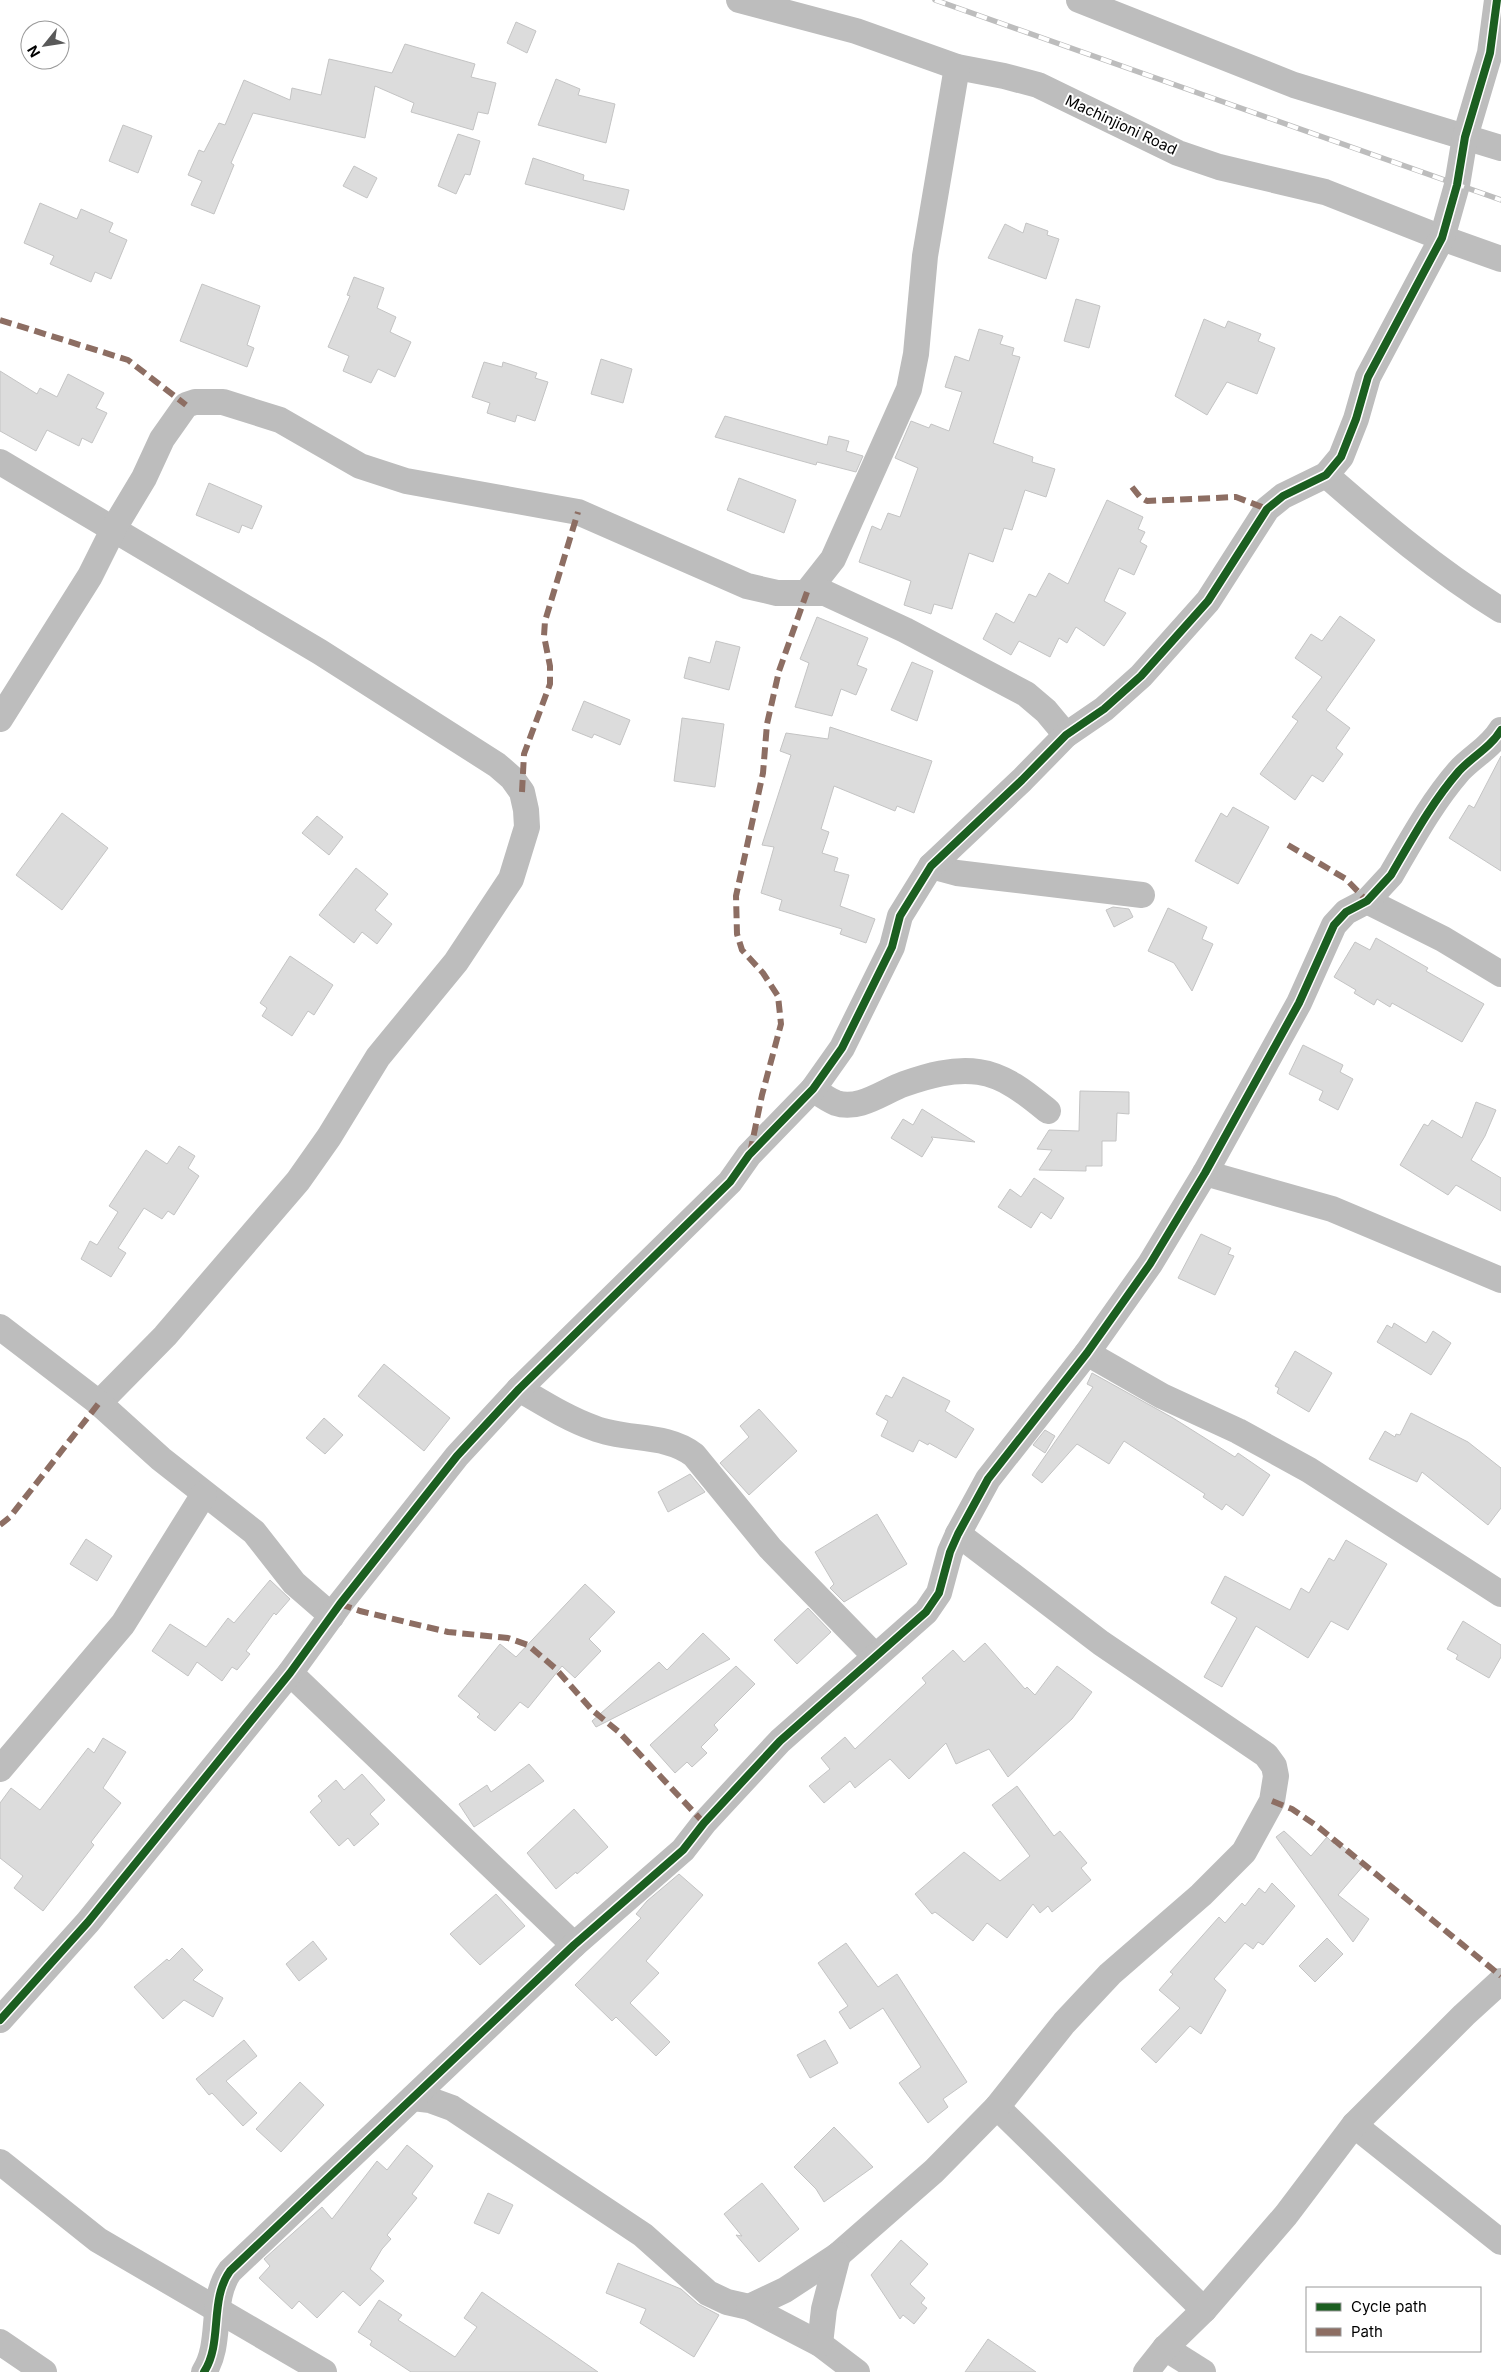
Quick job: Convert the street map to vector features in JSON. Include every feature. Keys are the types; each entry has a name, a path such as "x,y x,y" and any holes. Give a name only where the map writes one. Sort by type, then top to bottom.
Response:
{"street":[{"name":"Machinjioni Road","path":"739,0 856,31 958,67 1004,76 1038,86 1178,153 1219,167 1325,192 1442,238 1501,258"},
{"path":"1079,0 1294,85 1501,148"},
{"path":"0,2020 88,1922 290,1673 457,1456 519,1389 641,1267 698,1215 730,1182 749,1155 813,1089 842,1048 892,947 900,916 931,866 1022,780 1066,735 1104,709 1141,676 1208,601 1267,509 1283,496 1326,475 1341,458 1356,419 1368,377 1442,238 1457,185 1465,137 1490,53 1496,0"},
{"path":"807,592 833,559 909,389 916,354 925,256 958,67"},
{"path":"0,719 90,576 114,528 144,478 162,439 186,405 205,401 223,402 280,420 360,466 406,481 578,512 747,586 777,593 825,593 905,630 991,674 1035,700 1066,735"},
{"path":"0,462 320,652 496,764 512,778 522,792 526,810 527,827 511,880 456,962 378,1057 329,1137 298,1181 165,1336 99,1403"},
{"path":"1326,475 1384,526 1448,577 1501,610"},
{"path":"204,2372 211,2358 218,2309 224,2283 230,2271 574,1945 683,1850 704,1823 780,1741 875,1656 915,1624 939,1594 950,1552 988,1480 1086,1352 1150,1264 1205,1173 1299,1003 1334,925 1346,912 1367,901 1391,875 1438,797 1461,768 1488,747 1501,730"},
{"path":"931,866 966,874 1142,895"},
{"path":"1367,901 1443,939 1501,974"},
{"path":"813,1089 836,1103 851,1103 869,1100 902,1084 927,1076 949,1072 979,1072 1004,1080 1048,1110"},
{"path":"1205,1173 1332,1209 1501,1280"},
{"path":"0,1327 99,1403 204,1494 254,1532 294,1583 332,1616"},
{"path":"1086,1352 1162,1396 1238,1431 1309,1470 1501,1594"},
{"path":"519,1389 570,1418 595,1429 627,1438 669,1442 683,1447 694,1455 770,1548 875,1656"},
{"path":"0,1769 123,1624 204,1494"},
{"path":"749,2307 785,2290 838,2255 934,2171 997,2108 1064,2024 1110,1974 1200,1895 1244,1852 1272,1801 1276,1776 1274,1766 1266,1756 1101,1643 958,1534"},
{"path":"290,1673 574,1945"},
{"path":"1146,2372 1165,2348 1204,2310 1286,2215 1354,2125 1464,2015 1501,1981"},
{"path":"439,2073 452,2108"},
{"path":"413,2098 430,2100 452,2108 643,2235 708,2293 728,2302 749,2307 820,2344 857,2372"},
{"path":"997,2108 1204,2310"},
{"path":"1354,2125 1501,2242"},
{"path":"0,2162 98,2240 218,2309 266,2340 324,2372"},
{"path":"820,2344 824,2309 838,2255"},
{"path":"0,2342 44,2372"},
{"path":"1165,2348 1203,2372"}],"building":[{"path":"516,22 536,31 527,53 507,43"},
{"path":"405,44 475,64 471,77 496,83 488,114 478,112 473,130 411,112 414,103 375,86 365,138 253,113 231,163 234,165 214,214 191,205 202,181 188,175 199,150 204,152 219,123 225,125 244,80 290,100 292,88 321,95 329,59 392,73"},
{"path":"556,79 580,89 578,95 615,104 606,143 538,125"},
{"path":"123,125 152,136 138,173 109,161"},
{"path":"458,134 480,141 470,175 465,174 456,194 438,186"},
{"path":"533,158 584,175 583,180 629,190 624,210 525,184"},
{"path":"354,166 377,178 367,198 343,186"},
{"path":"40,203 77,219 81,209 113,223 109,232 127,240 111,279 95,272 91,282 50,264 54,256 24,243"},
{"path":"1026,223 1048,231 1047,235 1059,239 1046,279 988,258 1005,224 1023,233"},
{"path":"354,277 384,288 377,308 396,317 390,332 411,342 395,377 378,369 371,383 343,371 349,356 328,347 350,296 347,295"},
{"path":"202,284 260,306 247,345 254,348 247,367 180,341"},
{"path":"1076,299 1100,306 1089,348 1064,341"},
{"path":"1204,319 1225,328 1228,321 1261,334 1258,341 1275,348 1257,394 1227,382 1207,415 1175,396"},
{"path":"979,329 1003,336 1000,344 1014,348 1012,355 1020,357 993,443 1033,457 1032,462 1055,469 1046,497 1025,490 1012,530 1004,528 993,562 969,553 952,609 934,604 931,614 904,605 911,581 859,562 872,526 881,530 888,513 900,517 918,468 895,458 911,421 929,428 931,424 949,431 962,392 945,387 955,356 969,361"},
{"path":"601,359 632,369 623,403 591,394"},
{"path":"484,362 502,367 503,362 537,373 535,378 548,382 535,421 517,415 515,422 487,413 490,403 472,397"},
{"path":"0,371 37,394 40,388 57,397 68,374 104,393 96,408 107,413 92,443 82,438 79,446 47,430 36,451 0,431"},
{"path":"725,416 827,445 829,436 849,441 846,451 863,456 856,472 817,462 816,465 715,437"},
{"path":"739,478 796,500 784,533 727,510"},
{"path":"209,483 262,506 252,529 242,525 239,533 196,515"},
{"path":"1107,500 1143,517 1138,529 1145,532 1140,542 1147,546 1134,575 1119,568 1104,601 1126,613 1104,646 1076,627 1067,643 1059,638 1050,657 1019,641 1011,655 983,639 996,613 1014,623 1029,594 1036,597 1049,573 1068,584"},
{"path":"1340,616 1375,640 1326,710 1350,728 1336,748 1343,754 1323,782 1312,775 1295,800 1260,774 1298,721 1292,717 1322,677 1295,658 1311,634 1322,641"},
{"path":"817,617 868,638 857,665 867,669 856,695 841,689 832,716 795,707 809,663 800,659"},
{"path":"716,641 740,647 729,690 684,678 689,657 710,663"},
{"path":"912,662 933,671 917,721 891,710"},
{"path":"584,701 630,720 620,745 594,734 592,738 572,730"},
{"path":"682,718 724,724 715,787 674,781"},
{"path":"830,727 932,761 914,813 897,806 895,811 834,786 821,829 829,832 822,853 838,858 834,871 849,875 840,906 875,919 866,943 840,934 842,929 779,910 782,900 761,893 774,847 762,845 791,755 780,751 786,733 828,739"},
{"path":"1501,756 1501,871 1449,838 1469,805 1474,808"},
{"path":"1233,807 1269,827 1238,884 1195,861 1221,813 1227,817"},
{"path":"62,813 108,848 62,910 16,875"},
{"path":"317,816 343,837 329,855 302,833"},
{"path":"356,868 388,894 375,910 392,924 377,944 362,932 354,943 319,915"},
{"path":"1113,907 1129,909 1133,917 1114,927 1106,910"},
{"path":"1168,908 1207,927 1202,939 1213,944 1192,991 1174,963 1148,951"},
{"path":"1376,938 1428,968 1426,971 1484,1004 1462,1042 1392,1003 1390,1007 1377,999 1374,1005 1354,993 1356,990 1334,977 1355,942 1370,950"},
{"path":"290,956 333,985 314,1015 308,1011 292,1036 262,1016 267,1008 260,1003"},
{"path":"1303,1045 1343,1065 1340,1072 1353,1079 1338,1110 1319,1100 1323,1091 1289,1074"},
{"path":"1080,1091 1129,1092 1129,1114 1117,1113 1116,1141 1102,1141 1102,1166 1086,1166 1086,1171 1039,1170 1052,1150 1037,1149 1049,1130 1079,1131"},
{"path":"1476,1102 1496,1110 1485,1136 1471,1160 1501,1178 1501,1211 1456,1185 1448,1195 1400,1165 1424,1124 1428,1126 1432,1120 1462,1138"},
{"path":"922,1109 975,1142 931,1137 933,1139 922,1157 891,1138 903,1119 913,1125"},
{"path":"179,1146 195,1156 188,1168 199,1176 174,1215 168,1211 162,1219 144,1208 118,1248 126,1253 111,1277 81,1259 90,1241 97,1245 118,1212 109,1206 146,1150 167,1164"},
{"path":"1034,1178 1064,1198 1051,1219 1041,1212 1031,1228 998,1207 1010,1189 1021,1197"},
{"path":"1201,1234 1231,1248 1228,1254 1234,1256 1215,1295 1178,1278"},
{"path":"1394,1323 1426,1343 1433,1331 1451,1343 1431,1375 1377,1342 1387,1325 1392,1328"},
{"path":"1295,1351 1332,1373 1309,1412 1277,1393 1279,1388 1275,1386"},
{"path":"384,1364 450,1418 424,1451 358,1396"},
{"path":"1092,1373 1173,1418 1235,1457 1238,1453 1270,1475 1243,1516 1226,1504 1222,1510 1203,1497 1205,1494 1124,1441 1109,1464 1077,1444 1042,1483 1032,1475 1093,1387 1087,1384"},
{"path":"903,1377 950,1401 945,1411 974,1429 956,1458 929,1443 928,1445 919,1440 913,1452 881,1436 888,1421 876,1414 886,1395 892,1398"},
{"path":"759,1409 797,1451 749,1495 720,1463 749,1437 740,1426"},
{"path":"1411,1413 1468,1442 1501,1468 1501,1508 1488,1525 1422,1472 1417,1482 1369,1459 1385,1431 1395,1437 1396,1434 1400,1435"},
{"path":"324,1418 343,1435 325,1454 306,1438"},
{"path":"1045,1430 1055,1436 1045,1453 1033,1445"},
{"path":"690,1474 705,1492 668,1512 658,1492"},
{"path":"877,1514 907,1564 844,1602 830,1588 834,1584 815,1552"},
{"path":"86,1539 112,1556 97,1581 70,1564"},
{"path":"1346,1540 1387,1564 1348,1630 1331,1621 1308,1658 1256,1626 1222,1687 1204,1677 1237,1618 1211,1603 1225,1576 1290,1610 1301,1588 1309,1593 1329,1558 1334,1561"},
{"path":"270,1580 290,1599 276,1615 274,1613 246,1651 250,1654 237,1670 232,1667 222,1681 197,1662 188,1676 152,1651 170,1624 206,1647 228,1618 234,1623"},
{"path":"585,1584 615,1612 589,1639 601,1651 575,1678 562,1666 528,1708 520,1702 495,1731 477,1717 480,1714 458,1696 500,1644 516,1657"},
{"path":"808,1608 831,1632 797,1664 774,1640"},
{"path":"1463,1621 1501,1645 1501,1657 1489,1678 1456,1659 1458,1655 1447,1649"},
{"path":"703,1633 730,1659 596,1727 592,1721 659,1662 667,1670"},
{"path":"985,1643 1025,1689 1027,1687 1035,1695 1057,1666 1092,1692 1072,1719 1008,1777 989,1749 956,1764 946,1743 909,1779 890,1759 855,1788 850,1781 824,1803 809,1786 830,1769 821,1758 845,1737 855,1749 926,1683 922,1678 953,1650 964,1662"},
{"path":"736,1666 755,1684 714,1725 718,1730 701,1747 707,1753 692,1767 687,1762 675,1773 650,1745"},
{"path":"103,1738 126,1752 103,1788 121,1803 91,1842 94,1845 43,1911 14,1888 23,1876 0,1858 0,1803 11,1788 40,1810 88,1748 94,1753"},
{"path":"529,1764 544,1781 474,1827 459,1804 487,1785 491,1792"},
{"path":"362,1774 385,1800 370,1814 379,1824 354,1846 348,1838 339,1846 310,1812 322,1801 318,1796 336,1780 344,1790"},
{"path":"1017,1786 1054,1836 1060,1831 1087,1863 1081,1868 1091,1880 1052,1912 1048,1906 1040,1913 1033,1904 1007,1938 987,1923 973,1941 935,1912 932,1914 915,1894 964,1852 1000,1881 1030,1856 992,1805"},
{"path":"574,1809 608,1847 577,1874 576,1872 556,1889 527,1853"},
{"path":"1284,1831 1311,1856 1327,1837 1334,1844 1336,1841 1364,1865 1338,1895 1369,1919 1353,1942 1276,1837"},
{"path":"679,1874 703,1895 646,1961 659,1973 630,2003 670,2042 656,2056 616,2017 612,2021 575,1985 641,1918 636,1914 647,1901"},
{"path":"1272,1883 1295,1906 1263,1945 1258,1942 1253,1949 1245,1943 1214,1979 1226,1990 1201,2034 1190,2026 1156,2063 1141,2049 1180,2008 1159,1990 1173,1974 1170,1972 1219,1917 1225,1923 1242,1903 1245,1906 1259,1888 1265,1893"},
{"path":"496,1894 525,1926 480,1965 450,1934"},
{"path":"1327,1938 1343,1954 1315,1982 1299,1966"},
{"path":"313,1941 327,1959 299,1981 286,1964"},
{"path":"846,1943 878,1987 897,1974 967,2082 943,2099 948,2107 928,2123 899,2083 921,2067 883,2008 850,2029 839,2012 848,2006 818,1963"},
{"path":"182,1948 203,1970 193,1980 223,1998 213,2017 184,2000 163,2019 134,1987 167,1959 169,1961"},
{"path":"244,2040 257,2056 226,2081 257,2113 243,2126 212,2093 209,2095 196,2079"},
{"path":"825,2040 838,2063 810,2078 797,2055"},
{"path":"300,2082 324,2105 281,2152 256,2129"},
{"path":"834,2127 873,2167 824,2202 816,2189 794,2167"},
{"path":"407,2145 433,2166 412,2194 417,2198 387,2235 391,2239 382,2249 370,2269 384,2281 360,2306 343,2291 317,2318 299,2301 292,2309 259,2278 270,2266 264,2259 322,2207 332,2219 377,2161 387,2170"},
{"path":"762,2183 799,2229 759,2262 736,2235 742,2236 724,2214"},
{"path":"488,2193 513,2205 499,2234 474,2223"},
{"path":"901,2240 928,2264 910,2284 925,2298 921,2303 927,2308 914,2324 903,2315 900,2319 871,2275"},
{"path":"618,2263 681,2289 698,2304 719,2315 694,2357 640,2323 646,2309 606,2293"},
{"path":"482,2292 598,2372 411,2372 370,2345 372,2341 358,2332 379,2300 402,2315 398,2320 455,2357 477,2327 464,2318"},
{"path":"988,2339 1036,2372 965,2372"}],"railway":[{"path":"935,0 1501,200"}],"marked path":[{"path":"0,320 128,360 186,405"},
{"path":"1132,487 1140,497 1147,501 1236,497 1267,509"},
{"path":"522,792 524,754 550,684 550,666 544,636 545,621 578,512"},
{"path":"750,1153 762,1095 781,1024 778,996 763,973 742,950 737,934 736,896 763,773 767,724 779,671 807,592"},
{"path":"1288,845 1346,879 1367,901"},
{"path":"0,1525 10,1517 99,1403"},
{"path":"340,1604 360,1611 448,1632 508,1638 528,1645 555,1668 592,1710 619,1732 704,1823"},
{"path":"1272,1801 1292,1809 1317,1826 1501,1976"}],"cycle path":[{"path":"0,2020 88,1922 290,1673 340,1604 457,1456 519,1389 730,1182 749,1155 813,1089 842,1048 892,947 900,916 931,866 1022,780 1066,735 1104,709 1141,676 1208,601 1267,509 1283,496 1326,475 1341,457 1356,419 1368,377 1442,238 1457,185 1465,137 1490,53 1497,0"},
{"path":"204,2372 210,2361 213,2348 220,2295 230,2271 574,1945 683,1850 704,1823 780,1741 926,1612 939,1593 950,1552 958,1534 988,1479 1087,1353 1150,1264 1205,1173 1299,1003 1334,925 1346,912 1367,901 1391,875 1423,821 1449,783 1464,766 1492,742 1501,730"}]}
